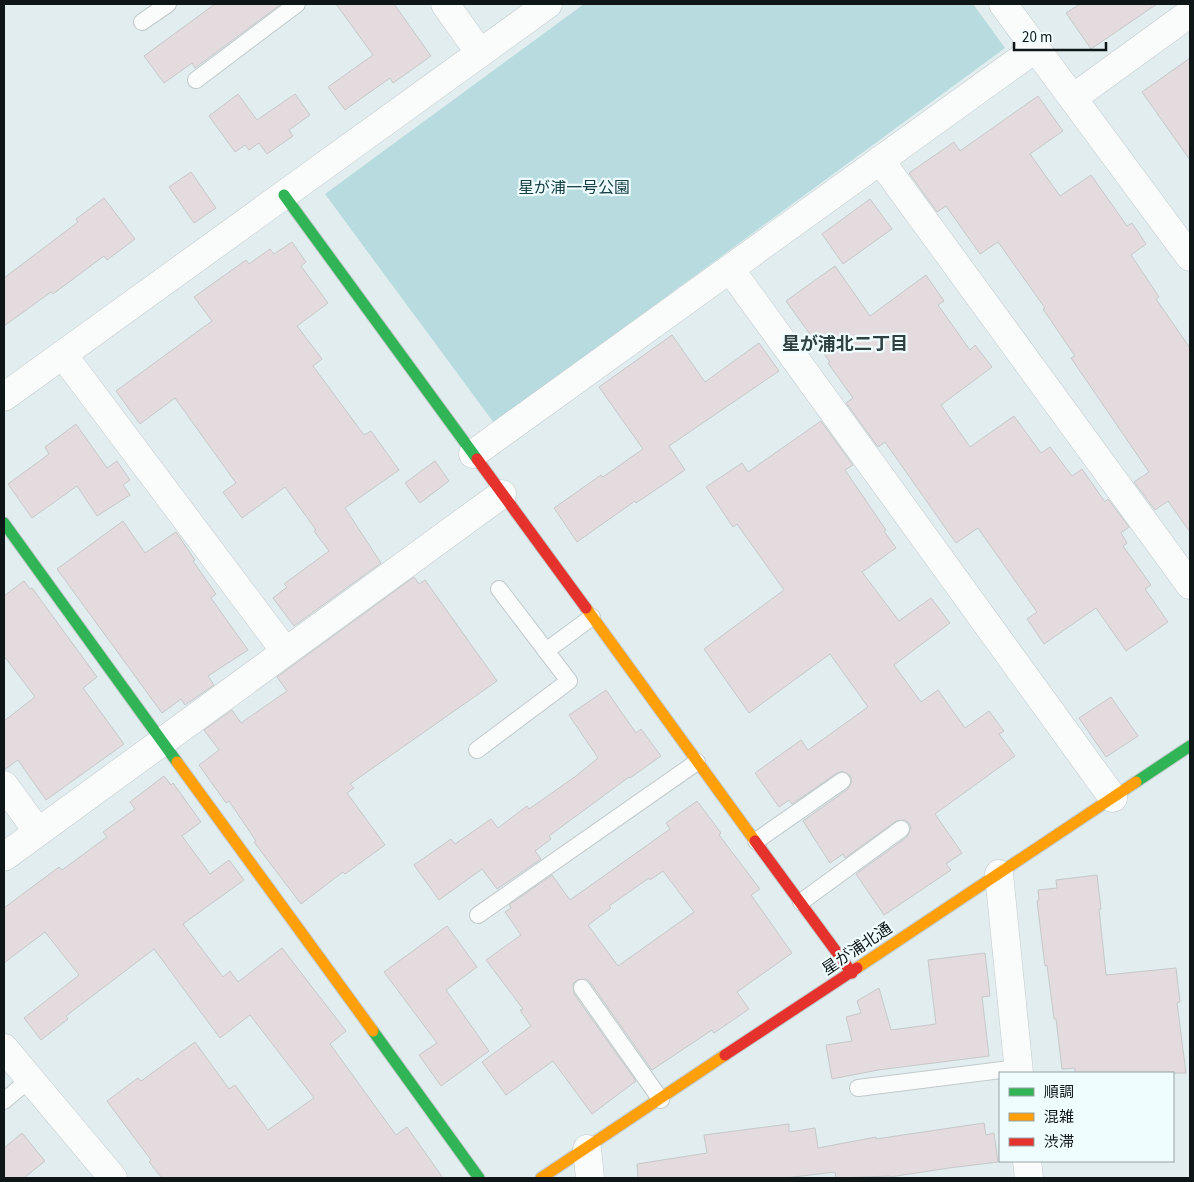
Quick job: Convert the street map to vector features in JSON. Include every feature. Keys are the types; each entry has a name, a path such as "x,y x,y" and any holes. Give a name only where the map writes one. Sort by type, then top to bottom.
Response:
{"street":[{"path":"445,4 480,53"},
{"path":"4,397 548,4"},
{"path":"1003,4 1190,257"},
{"path":"1073,98 1190,13"},
{"path":"473,454 1036,48"},
{"path":"880,160 1190,585"},
{"path":"284,195 852,972"},
{"path":"730,269 1113,798"},
{"path":"63,355 285,651"},
{"path":"4,857 502,494"},
{"path":"4,523 479,1178"},
{"name":"星が浦北通","path":"541,1178 661,1100 1190,746"},
{"path":"4,785 38,832"},
{"path":"1000,874 1018,1070"},
{"path":"4,1048 113,1178"},
{"path":"587,1149 590,1178"},
{"path":"1027,1162 1029,1178"}],"lane":[{"path":"142,22 168,4"},
{"path":"196,80 297,4"},
{"path":"477,750 569,681 499,589"},
{"path":"546,651 592,617"},
{"path":"478,915 698,762"},
{"path":"756,841 842,780"},
{"path":"801,902 901,829"},
{"path":"582,988 661,1100"},
{"path":"1000,1072 1018,1070"},
{"path":"858,1088 999,1072"},
{"path":"4,1101 30,1079"}],"green space":[{"name":"星が浦一号公園","path":"584,4 973,4 1005,48 494,423 325,194"}],"building":[{"path":"215,4 281,4 195,68 192,63 164,83 144,56"},
{"path":"336,4 394,4 431,56 393,83 390,78 345,110 328,87 373,55"},
{"path":"1080,4 1157,4 1091,49 1066,13"},
{"path":"1190,58 1190,160 1142,92"},
{"path":"238,94 257,120 295,94 310,115 289,130 293,136 267,154 259,143 249,150 245,145 235,152 209,116"},
{"path":"1038,96 1063,131 1030,154 1060,196 1091,175 1127,226 1132,223 1146,244 1131,255 1159,297 1156,299 1190,348 1190,532 1168,501 1155,510 1134,482 1149,472 1071,358 1075,356 1043,309 1045,308 998,242 980,254 946,206 937,212 909,173 954,142 960,151"},
{"path":"191,172 216,208 194,223 169,187"},
{"path":"104,198 135,239 107,260 104,256 53,294 51,292 4,326 4,278 78,222 76,219"},
{"path":"870,199 892,229 843,264 822,234"},
{"path":"292,242 306,262 301,266 328,303 297,326 322,359 313,366 364,435 371,431 399,470 345,508 381,563 294,626 273,598 287,587 284,584 329,551 285,487 242,518 223,492 236,483 175,398 140,424 116,391 212,321 194,297 246,260 249,264 270,249 274,254"},
{"path":"835,266 870,316 926,275 944,301 938,305 970,350 975,345 992,367 941,405 970,447 1014,416 1041,453 1050,447 1072,476 1082,469 1105,502 1108,499 1129,527 1121,533 1127,543 1123,546 1151,585 1145,589 1168,622 1126,651 1096,608 1044,644 1027,619 1037,612 978,528 956,543 885,442 878,447 846,403 853,398 828,363 830,362 786,301"},
{"path":"672,335 705,382 759,343 779,371 669,446 685,470 636,503 635,501 577,542 554,508 601,475 603,477 643,449 599,387"},
{"path":"821,421 853,465 845,470 896,548 862,572 899,621 931,598 950,623 894,665 921,702 938,690 965,728 989,711 1004,731 999,734 1015,756 935,814 962,853 946,864 951,870 884,915 856,874 907,837 911,828 909,823 905,820 896,821 845,858 843,854 830,863 803,821 848,789 852,781 850,775 842,771 837,773 792,804 789,800 779,807 755,773 801,740 808,750 868,707 830,654 749,713 704,649 784,590 737,524 733,527 706,487 742,463 748,472"},
{"path":"76,424 107,468 117,461 130,480 123,485 130,495 97,516 77,486 32,518 8,484 49,454 45,447"},
{"path":"435,461 449,481 420,503 405,483"},
{"path":"123,521 145,553 176,532 216,594 211,598 248,650 208,676 214,685 185,705 181,699 162,713 57,569"},
{"path":"414,577 419,584 425,580 497,681 350,784 354,788 347,793 385,845 345,874 343,872 301,904 254,842 256,841 229,801 226,803 199,765 219,750 204,730 232,710 241,723 287,691 277,677"},
{"path":"24,581 30,589 32,588 97,677 83,688 124,744 46,800 18,760 4,770 4,721 35,697 4,656 4,596"},
{"path":"606,690 636,733 641,729 661,756 629,777 549,836 551,839 535,851 541,859 497,889 482,869 439,900 414,865 451,839 455,844 491,819 498,828 527,806 529,809 598,758 569,715"},
{"path":"1111,697 1138,736 1106,757 1079,718"},
{"path":"164,776 171,785 173,783 201,822 182,836 210,874 229,860 244,880 183,924 223,977 230,971 238,982 282,948 346,1031 330,1044 396,1135 407,1127 443,1178 162,1178 149,1162 151,1160 107,1101 138,1078 141,1081 195,1042 229,1089 235,1085 268,1130 314,1098 250,1015 220,1038 154,949 66,1016 68,1019 41,1040 24,1018 79,975 45,932 4,963 4,908 59,867 62,870 107,837 103,832 135,809 130,802"},
{"path":"697,801 721,833 719,835 760,889 751,895 792,953 737,992 749,1009 714,1033 712,1030 652,1070 590,982 586,979 577,980 573,984 574,994 636,1081 592,1114 553,1061 506,1095 482,1062 531,1026 520,1010 523,1009 486,960 521,935 505,912 511,908 509,905 552,875 570,900 670,829 666,823","holes":["663,871 694,912 618,966 588,925 611,908 609,906 649,878 650,880"]},
{"path":"1097,875 1106,975 1176,968 1180,1002 1177,1003 1186,1073 1075,1072 1075,1068 1062,1069 1047,965 1045,966 1037,901 1039,900 1038,890 1057,888 1056,880"},
{"path":"447,926 477,967 446,990 489,1051 441,1086 419,1055 437,1043 384,972"},
{"path":"985,953 990,996 982,997 989,1056 878,1070 832,1079 826,1045 852,1041 846,1017 861,1013 857,1001 879,988 891,1030 936,1024 928,960"},
{"path":"984,1123 986,1135 994,1133 998,1162 890,1177 836,1178 835,1172 785,1178 638,1178 637,1164 707,1153 704,1135 789,1124 789,1132 815,1128 818,1148 876,1137 876,1139"},
{"path":"22,1133 45,1161 24,1178 4,1178 4,1148"}],"traffic: fast":[{"path":"284,195 477,459"},
{"path":"4,523 177,762"},
{"path":"1136,782 1190,746"},
{"path":"373,1031 479,1178"}],"traffic: slow":[{"path":"586,608 755,841"},
{"path":"177,762 373,1031"},
{"path":"857,968 1136,782"},
{"path":"541,1178 725,1055"}],"traffic: jam":[{"path":"477,459 586,608"},
{"path":"755,841 852,973"},
{"path":"725,1055 857,968"}],"district":[{"name":"星が浦北二丁目","path":"845,344"}]}
